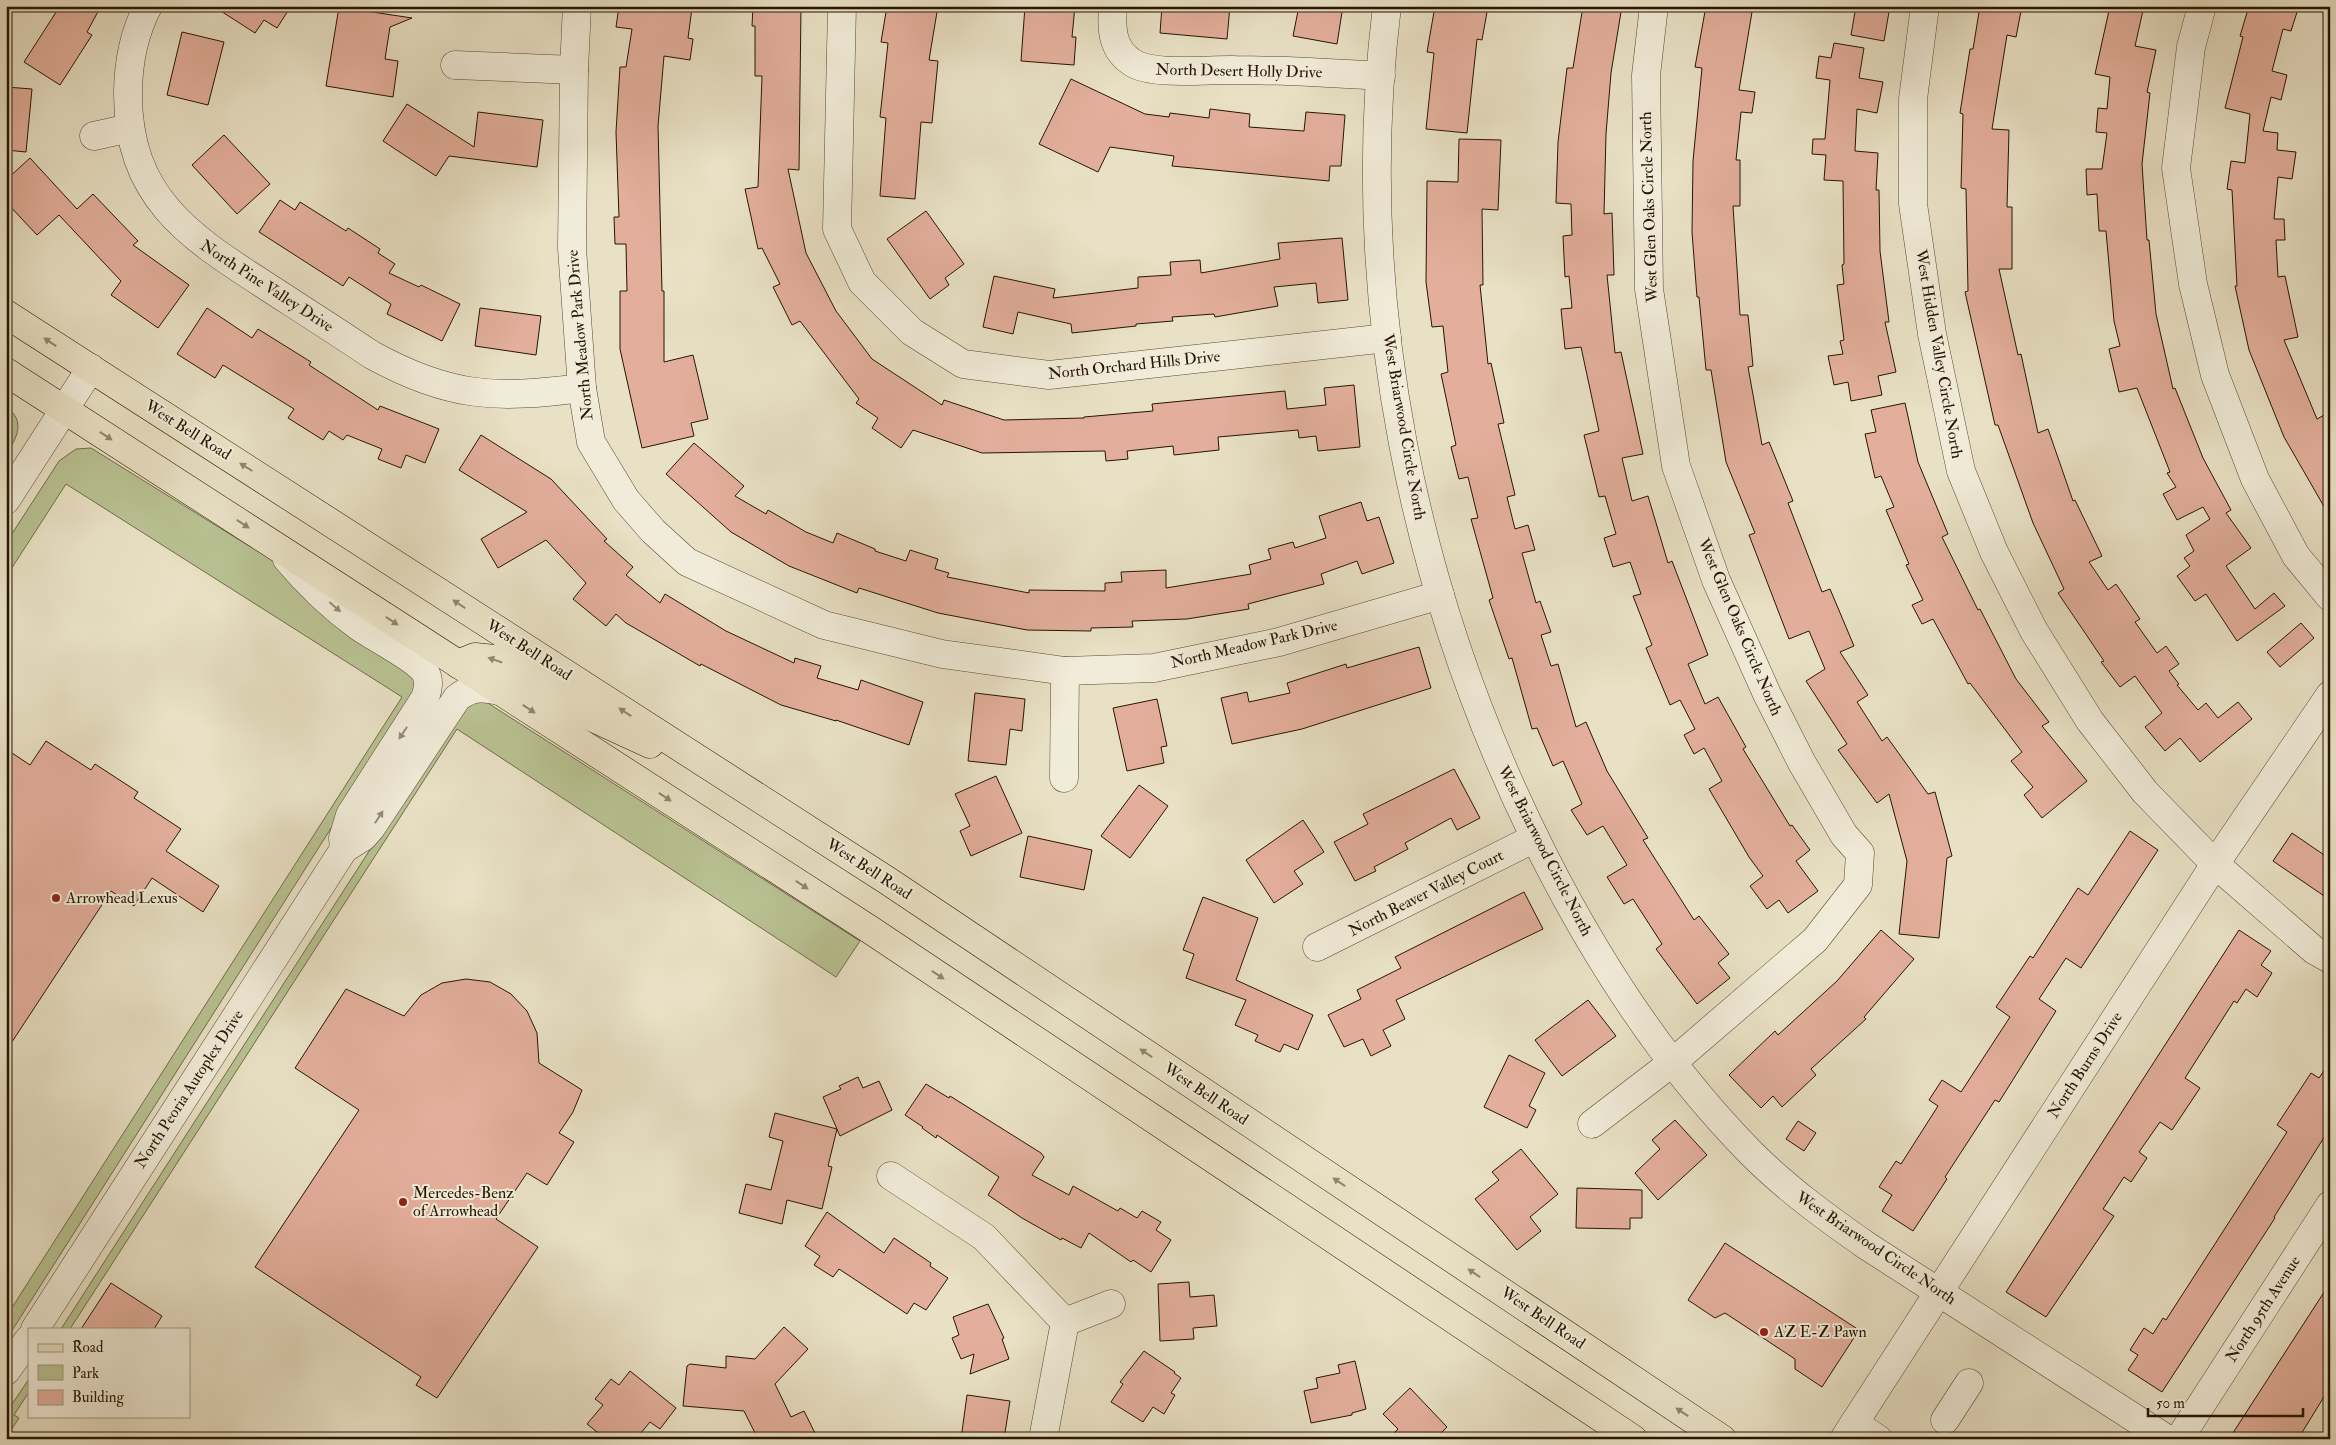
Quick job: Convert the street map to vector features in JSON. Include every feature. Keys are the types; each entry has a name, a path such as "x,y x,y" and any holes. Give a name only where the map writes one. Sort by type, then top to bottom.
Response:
{"main road":[{"name":"West Bell Road","path":"6,314 888,881 1722,1439"},
{"path":"6,372 869,929 1625,1437"},
{"path":"458,664 475,657 495,659 580,710 616,729 643,742 695,758"}],"street":[{"name":"North Pine Valley Drive","path":"148,6 136,36 130,59 128,106 130,128 135,149 152,190 182,226 213,252 372,355 424,380 449,388 477,393 526,395 582,388"},
{"name":"North Meadow Park Drive","path":"577,6 574,70 572,248 582,388 591,442 626,500 653,532 688,562 824,625 942,654 1065,671 1154,668 1279,642 1440,595"},
{"name":"North Orchard Hills Drive","path":"842,6 837,229 862,282 912,332 963,364 1049,375 1387,338"},
{"name":"North Desert Holly Drive","path":"1113,6 1111,24 1117,48 1125,57 1146,69 1244,70 1381,76"},
{"name":"West Briarwood Circle North","path":"1387,6 1377,142 1378,209 1387,338 1407,465 1440,595 1459,660 1482,720 1535,838 1594,947 1635,1011 1712,1112 1785,1185 1842,1229 2167,1439"},
{"name":"West Glen Oaks Circle North","path":"1592,1124 1673,1062 1815,940 1858,885 1860,853 1844,835 1802,763 1767,694 1716,580 1676,466 1649,289 1646,75 1654,6"},
{"name":"West Hidden Valley Circle North","path":"1925,6 1913,99 1914,204 1932,334 1961,471 1994,552 2034,631 2090,721 2146,792 2214,864 2314,950 2330,959"},
{"path":"2202,6 2191,47 2176,168 2193,284 2215,375 2255,479 2296,556 2330,597"},
{"path":"455,65 574,70"},
{"path":"94,136 130,128"},
{"path":"6,500 91,368"},
{"path":"278,547 295,569 338,610 420,666 428,680 425,698"},
{"name":"North Peoria Autoplex Drive","path":"344,849 342,838 350,815 425,698 458,664"},
{"path":"1064,778 1065,671"},
{"name":"North Peoria Autoplex Drive","path":"36,1328 344,849 363,837 371,828 457,698 465,692 474,689 483,688 503,692"},
{"name":"North Burns Drive","path":"1849,1431 2214,864 2330,695"},
{"name":"North Beaver Valley Court","path":"1317,947 1535,838"},
{"path":"891,1176 984,1237 1065,1322"},
{"name":"North 95th Avenue","path":"2179,1439 2330,1205"},
{"path":"1065,1322 1111,1304"},
{"path":"1043,1439 1065,1322"},
{"path":"6,1371 28,1340"},
{"path":"1938,1431 1969,1383"},
{"path":"1849,1431 1878,1439"}],"green space":[{"path":"6,407 16,418 18,430 6,455"},
{"path":"91,448 275,562 415,671 415,696 6,1340 6,1317 402,697 66,484 6,577 6,543 59,461 76,449"},
{"path":"483,700 860,941 836,977 457,729 71,1328 62,1328 462,707"},
{"path":"28,1380 28,1394 14,1415 19,1418 6,1438 6,1413"}],"building":[{"path":"60,6 101,6 87,32 92,35 60,85 24,62"},
{"path":"213,6 291,6 277,28 264,20 255,33"},
{"path":"619,6 692,8 688,38 693,39 690,60 664,56 658,126 662,291 664,291 664,362 693,355 708,419 691,423 694,436 642,448 620,349 620,291 627,291 626,244 615,244 614,217 619,217 616,132 620,67 626,67 632,29 616,27"},
{"path":"753,6 801,6 799,170 788,169 806,253 836,311 872,359 942,405 944,400 1004,420 1084,418 1153,411 1152,404 1285,391 1287,409 1326,405 1324,388 1354,385 1360,447 1318,451 1316,436 1299,438 1298,430 1218,437 1219,450 1174,455 1173,446 1127,451 1128,459 1106,461 1105,451 982,453 913,430 901,448 872,428 878,418 856,403 859,399 800,321 792,325 773,287 780,284 762,248 758,249 745,189 758,187 762,76 755,76 755,26 752,26"},
{"path":"887,6 938,6 929,60 938,61 932,123 921,122 915,199 880,196 886,118 880,117 888,43 881,42"},
{"path":"1025,6 1075,6 1072,37 1076,37 1074,65 1021,61"},
{"path":"1162,6 1230,6 1227,39 1160,33"},
{"path":"1299,6 1343,6 1337,44 1293,36"},
{"path":"1435,6 1473,6 1472,9 1487,12 1482,40 1477,39 1467,133 1426,129 1434,53 1427,52"},
{"path":"1583,6 1622,6 1611,73 1606,134 1604,214 1612,213 1614,275 1607,275 1615,353 1621,352 1643,454 1622,458 1632,501 1648,496 1668,563 1672,561 1708,655 1688,664 1705,704 1718,697 1746,747 1743,749 1790,826 1792,825 1810,850 1796,861 1818,891 1788,913 1779,900 1767,909 1750,886 1763,876 1749,857 1709,789 1722,781 1704,748 1694,754 1684,735 1695,729 1680,700 1670,705 1646,648 1652,645 1633,596 1641,594 1630,562 1613,567 1604,538 1616,534 1605,496 1599,497 1584,435 1599,431 1581,347 1565,349 1561,309 1572,308 1569,276 1565,277 1563,236 1572,235 1571,204 1556,203 1558,142 1567,68 1573,68"},
{"path":"1706,6 1752,12 1739,90 1755,92 1752,113 1741,112 1736,160 1740,160 1740,206 1733,206 1740,315 1748,315 1753,366 1748,367 1762,445 1769,442 1793,501 1788,503 1822,592 1830,589 1854,646 1840,652 1868,695 1857,702 1882,741 1887,737 1928,794 1935,792 1952,856 1947,858 1939,938 1899,934 1907,861 1889,794 1877,803 1838,750 1847,744 1806,681 1825,669 1809,631 1789,639 1749,535 1755,533 1726,462 1711,370 1706,370 1699,297 1697,297 1692,232 1693,161 1702,68 1695,67"},
{"path":"1856,6 1890,6 1884,41 1851,35"},
{"path":"1980,6 2022,6 2016,37 2007,35 1992,129 2009,130 2007,207 2012,207 2012,269 1999,269 2018,355 2021,354 2038,433 2048,429 2073,501 2075,500 2102,556 2089,562 2108,590 2116,584 2140,619 2135,622 2157,653 2166,646 2179,664 2169,671 2179,684 2177,685 2198,710 2206,703 2218,718 2238,702 2252,719 2200,762 2180,738 2165,751 2145,727 2162,713 2135,676 2120,687 2101,662 2104,661 2058,593 2064,589 2033,523 1998,425 1995,425 1965,292 1968,291 1966,189 1961,188 1963,114 1960,113 1970,49 1973,49"},
{"path":"2110,6 2144,6 2135,46 2156,50 2147,92 2150,93 2142,164 2147,240 2149,240 2156,314 2173,389 2175,388 2203,458 2231,510 2226,513 2251,548 2226,566 2255,609 2274,593 2285,606 2237,641 2206,594 2195,601 2177,576 2190,566 2184,558 2194,551 2186,535 2210,519 2203,507 2177,520 2163,494 2176,487 2167,473 2170,472 2137,388 2119,392 2109,349 2120,346 2114,321 2106,231 2099,231 2097,194 2087,195 2086,169 2102,169 2107,133 2096,132 2098,108 2107,109 2110,77 2095,74"},
{"path":"2249,6 2299,6 2291,31 2283,29 2272,71 2287,75 2281,100 2271,97 2263,131 2278,133 2277,150 2296,152 2292,179 2278,177 2274,219 2284,219 2285,240 2276,240 2278,277 2285,276 2298,337 2284,340 2317,419 2330,412 2330,517 2284,437 2249,350 2235,286 2237,286 2232,190 2227,189 2231,161 2245,163 2250,114 2225,108 2243,37 2240,36"},
{"path":"339,7 412,18 390,27 385,59 398,61 393,97 326,86"},
{"path":"182,32 224,42 208,105 167,95"},
{"path":"1834,43 1864,48 1859,78 1883,82 1877,113 1857,109 1855,151 1878,153 1876,190 1879,190 1880,251 1889,322 1885,322 1896,372 1878,376 1882,395 1851,401 1848,382 1834,385 1828,356 1843,354 1840,341 1844,340 1837,285 1844,284 1842,265 1844,264 1843,181 1824,180 1826,155 1812,154 1813,139 1825,139 1830,80 1816,78 1819,56 1831,58"},
{"path":"1071,79 1145,114 1169,117 1170,113 1209,118 1210,109 1250,114 1249,127 1304,131 1306,112 1345,115 1341,166 1330,166 1329,181 1172,166 1174,156 1110,147 1098,172 1039,144"},
{"path":"6,87 32,89 26,152 6,150"},
{"path":"407,104 474,147 478,112 543,120 537,167 449,156 436,176 383,141"},
{"path":"224,135 270,184 237,214 192,165"},
{"path":"1459,139 1501,140 1498,210 1482,209 1483,285 1480,285 1488,364 1491,363 1504,423 1498,424 1515,495 1507,497 1515,529 1528,525 1535,550 1522,553 1536,603 1540,601 1551,632 1541,635 1551,666 1558,664 1576,727 1586,722 1607,771 1648,838 1643,840 1694,920 1699,916 1729,954 1718,963 1730,978 1697,1004 1656,949 1662,944 1633,899 1624,904 1607,877 1627,865 1603,826 1587,835 1571,810 1582,804 1563,761 1553,766 1537,728 1532,729 1512,658 1509,659 1489,600 1493,598 1471,519 1478,518 1468,477 1459,479 1451,447 1456,445 1441,374 1448,372 1443,326 1432,327 1426,282 1427,181 1458,182"},
{"path":"30,158 77,209 93,194 138,241 133,245 189,285 158,328 111,295 121,281 59,215 37,235 6,202 6,180"},
{"path":"280,200 295,210 300,202 346,231 348,228 380,249 378,253 395,264 389,273 419,287 421,285 460,304 442,341 387,314 391,304 349,277 343,286 259,232"},
{"path":"926,211 964,264 945,278 949,285 930,299 887,239"},
{"path":"1342,238 1348,300 1318,303 1316,283 1274,287 1278,306 1215,317 1214,314 1172,317 1173,321 1072,333 1071,324 1018,312 1013,334 983,327 994,276 1055,289 1053,298 1138,288 1138,277 1171,275 1170,262 1200,260 1201,273 1280,259 1278,243"},
{"path":"207,308 252,338 258,329 311,362 309,365 378,410 380,406 439,429 425,463 406,455 401,468 378,459 382,449 347,435 343,440 329,431 323,440 288,418 294,409 223,365 215,378 177,354"},
{"path":"480,308 541,316 536,355 475,346"},
{"path":"1905,403 1918,462 1948,534 1942,537 1978,610 1980,609 2016,679 2049,722 2042,726 2087,781 2042,818 2024,795 2033,787 2011,761 2022,752 1970,683 1968,684 1933,619 1922,624 1912,605 1923,600 1906,565 1909,564 1886,510 1894,507 1881,476 1875,478 1865,434 1876,432 1871,410"},
{"path":"481,435 551,479 607,539 604,541 633,567 626,575 660,603 665,594 726,631 794,663 795,658 821,666 817,678 858,690 861,680 923,702 909,745 836,720 781,705 701,664 700,666 626,623 616,614 606,626 573,599 586,583 546,540 498,568 481,539 527,512 459,470"},
{"path":"694,443 744,486 735,496 766,514 768,510 806,532 833,543 837,533 875,549 875,551 906,561 910,550 938,559 935,569 949,573 947,577 1029,593 1029,590 1105,591 1105,583 1122,582 1121,572 1166,570 1166,588 1251,574 1249,565 1271,559 1268,549 1293,542 1295,548 1326,538 1319,516 1361,502 1367,521 1379,517 1394,563 1362,574 1357,561 1321,574 1324,584 1248,604 1249,609 1187,619 1132,621 1133,627 1091,628 1091,631 1027,630 938,613 859,588 857,593 789,566 731,532 666,474"},
{"path":"2301,623 2314,638 2280,667 2267,652"},
{"path":"1419,647 1431,688 1302,729 1232,744 1221,698 1247,692 1249,702 1290,693 1287,683 1346,664 1347,668"},
{"path":"975,693 1025,699 1022,731 1010,729 1006,765 968,761"},
{"path":"1157,699 1167,746 1161,747 1164,763 1127,771 1113,708"},
{"name":"Arrowhead Lexus","path":"46,741 91,770 95,764 138,792 134,798 181,829 166,851 219,886 203,912 152,878 134,906 111,891 6,1051 6,749 30,765"},
{"path":"1454,769 1480,818 1457,830 1451,818 1405,843 1408,849 1374,867 1376,871 1355,881 1334,842 1368,824 1363,814"},
{"path":"996,776 1022,833 971,856 960,831 970,826 955,794"},
{"path":"1139,785 1168,806 1130,858 1101,836"},
{"path":"1303,820 1324,852 1294,871 1303,884 1274,903 1246,860"},
{"path":"2130,831 2158,850 2081,968 2066,958 2039,999 2056,1011 1999,1102 1995,1100 1945,1177 1947,1179 1913,1231 1882,1211 1892,1195 1879,1187 1896,1161 1901,1164 1938,1106 1929,1100 1942,1080 1961,1092 2010,1017 1996,1007 2030,956 2033,958 2078,888 2088,895"},
{"path":"2292,833 2330,859 2330,900 2273,861"},
{"path":"1028,836 1092,850 1084,890 1020,877"},
{"path":"1524,892 1543,929 1396,1000 1405,1019 1383,1030 1391,1046 1371,1056 1363,1039 1344,1047 1328,1015 1361,999 1357,990 1401,968 1395,957"},
{"path":"1203,897 1258,918 1236,980 1313,1015 1298,1050 1284,1044 1280,1052 1255,1041 1258,1035 1235,1025 1246,1000 1186,978 1194,954 1183,950"},
{"path":"1881,930 1914,959 1864,1017 1866,1019 1811,1069 1816,1075 1782,1107 1773,1096 1761,1108 1729,1075 1775,1031 1778,1035 1837,981"},
{"path":"2239,930 2271,951 2261,965 2272,973 2257,997 2246,989 2237,1003 2234,1001 2185,1078 2200,1088 2172,1130 2160,1122 2139,1152 2147,1158 2131,1182 2124,1177 2103,1209 2114,1216 2046,1317 2006,1292"},
{"name":"Mercedes-Benz of Arrowhead","path":"466,979 490,982 511,994 527,1011 537,1033 539,1063 582,1090 573,1112 559,1133 574,1142 547,1185 527,1173 496,1219 538,1247 437,1398 416,1385 421,1377 255,1267 359,1110 295,1068 346,989 404,1016 421,995 442,983"},
{"path":"1588,1000 1616,1036 1562,1076 1535,1040"},
{"path":"1509,1055 1545,1073 1529,1106 1536,1110 1527,1128 1484,1107"},
{"path":"2330,1062 2330,1128 2275,1218 2162,1392 2128,1370 2138,1355 2130,1350 2144,1328 2153,1334 2163,1318 2166,1320 2287,1132 2277,1125 2311,1073 2319,1078"},
{"path":"858,1077 863,1088 879,1081 892,1110 840,1136 823,1097 841,1089 839,1086"},
{"path":"926,1084 949,1098 950,1096 1041,1153 1044,1157 1032,1175 1069,1195 1073,1186 1118,1211 1120,1208 1137,1218 1142,1211 1161,1222 1156,1230 1171,1240 1151,1272 1133,1260 1131,1262 1089,1233 1081,1248 1062,1238 1061,1240 1022,1218 988,1195 999,1177 937,1135 936,1138 905,1115"},
{"path":"775,1113 837,1129 828,1166 832,1167 822,1209 787,1200 782,1224 739,1213 746,1184 771,1190 783,1141 769,1137"},
{"path":"1675,1120 1707,1155 1658,1200 1635,1173 1660,1149 1652,1140"},
{"path":"1798,1121 1816,1133 1804,1151 1786,1139"},
{"path":"1521,1149 1558,1194 1530,1217 1541,1231 1517,1250 1475,1199 1499,1180 1492,1172"},
{"path":"1577,1188 1642,1190 1642,1218 1630,1218 1630,1229 1576,1228"},
{"path":"827,1212 884,1253 894,1238 931,1263 930,1266 948,1278 926,1310 914,1303 907,1314 839,1269 833,1277 814,1265 820,1256 805,1246"},
{"path":"1725,1243 1859,1330 1822,1387 1795,1369 1795,1359 1725,1313 1715,1318 1688,1300"},
{"path":"1189,1282 1190,1297 1214,1295 1217,1326 1193,1328 1194,1339 1160,1341 1158,1284"},
{"path":"111,1283 162,1316 155,1328 82,1328"},
{"path":"2330,1283 2330,1387 2298,1439 2229,1439"},
{"path":"988,1304 1004,1338 1002,1339 1009,1359 970,1374 974,1354 961,1359 952,1338 959,1335 953,1317"},
{"path":"784,1327 808,1349 775,1384 791,1417 804,1411 818,1439 758,1439 744,1411 683,1406 687,1366 690,1364 726,1368 726,1356 755,1359"},
{"path":"1144,1351 1181,1378 1171,1393 1175,1395 1164,1414 1153,1407 1143,1422 1111,1402 1123,1384 1120,1382"},
{"path":"1355,1361 1366,1409 1352,1413 1352,1415 1311,1423 1304,1391 1318,1388 1316,1378 1340,1373 1338,1365"},
{"path":"630,1371 676,1408 660,1429 650,1422 636,1439 606,1439 587,1424 603,1405 595,1399 611,1379 619,1385"},
{"path":"1410,1388 1447,1427 1435,1439 1388,1439 1398,1429 1383,1414"},
{"path":"967,1395 1010,1401 1004,1439 961,1439"}],"place":[{"name":"Arrowhead Lexus","path":"56,898"},
{"name":"Mercedes-Benz of Arrowhead","path":"403,1202"},
{"name":"AZ E-Z Pawn","path":"1764,1332"}]}
